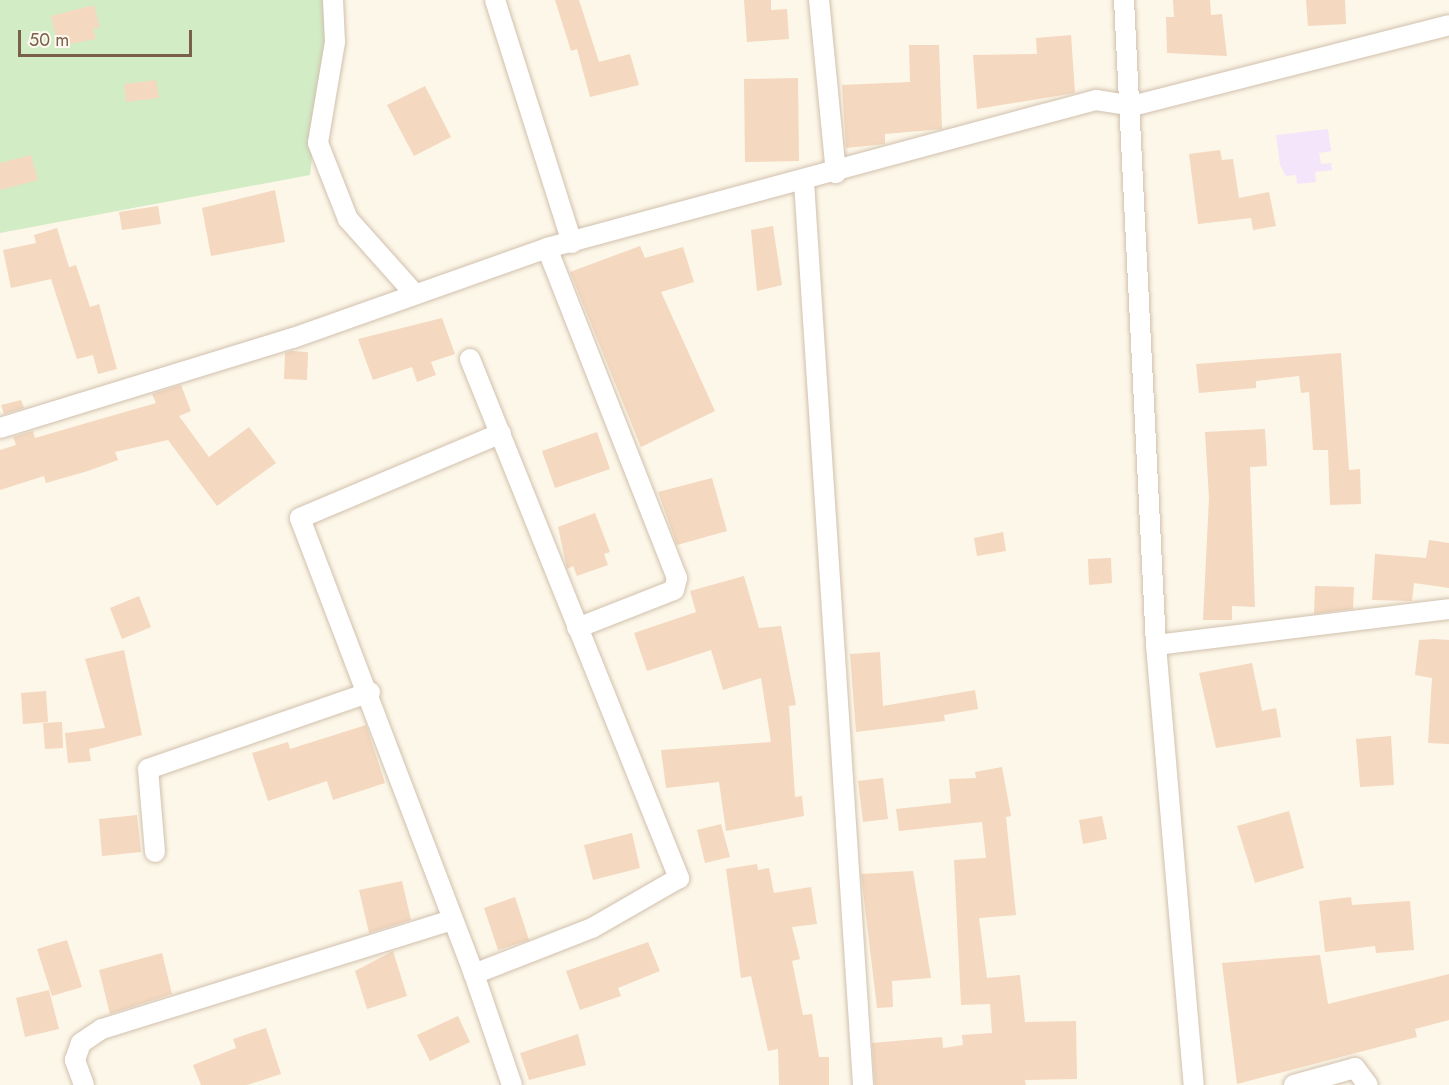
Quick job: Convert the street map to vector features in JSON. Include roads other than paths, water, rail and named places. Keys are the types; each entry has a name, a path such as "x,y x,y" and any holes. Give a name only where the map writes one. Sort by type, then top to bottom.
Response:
{"street":[{"path":"333,0 335,42 318,143 348,219 414,293"},
{"path":"495,0 572,243"},
{"path":"819,0 836,173"},
{"path":"1124,0 1132,106 1156,645 1194,1085"},
{"path":"0,428 293,338 414,293 548,248 804,182 1096,100 1132,106 1449,26"},
{"path":"804,182 862,1085"},
{"path":"548,248 677,578 674,590 577,628"},
{"path":"470,358 679,879 592,928 474,974"},
{"path":"501,433 300,518 370,692 452,920 474,974 512,1085"},
{"path":"1156,645 1449,609"},
{"path":"155,852 148,768 370,692"},
{"path":"84,1085 75,1060 81,1043 102,1029 452,920"},
{"path":"1294,1085 1355,1068 1368,1085"}]}
